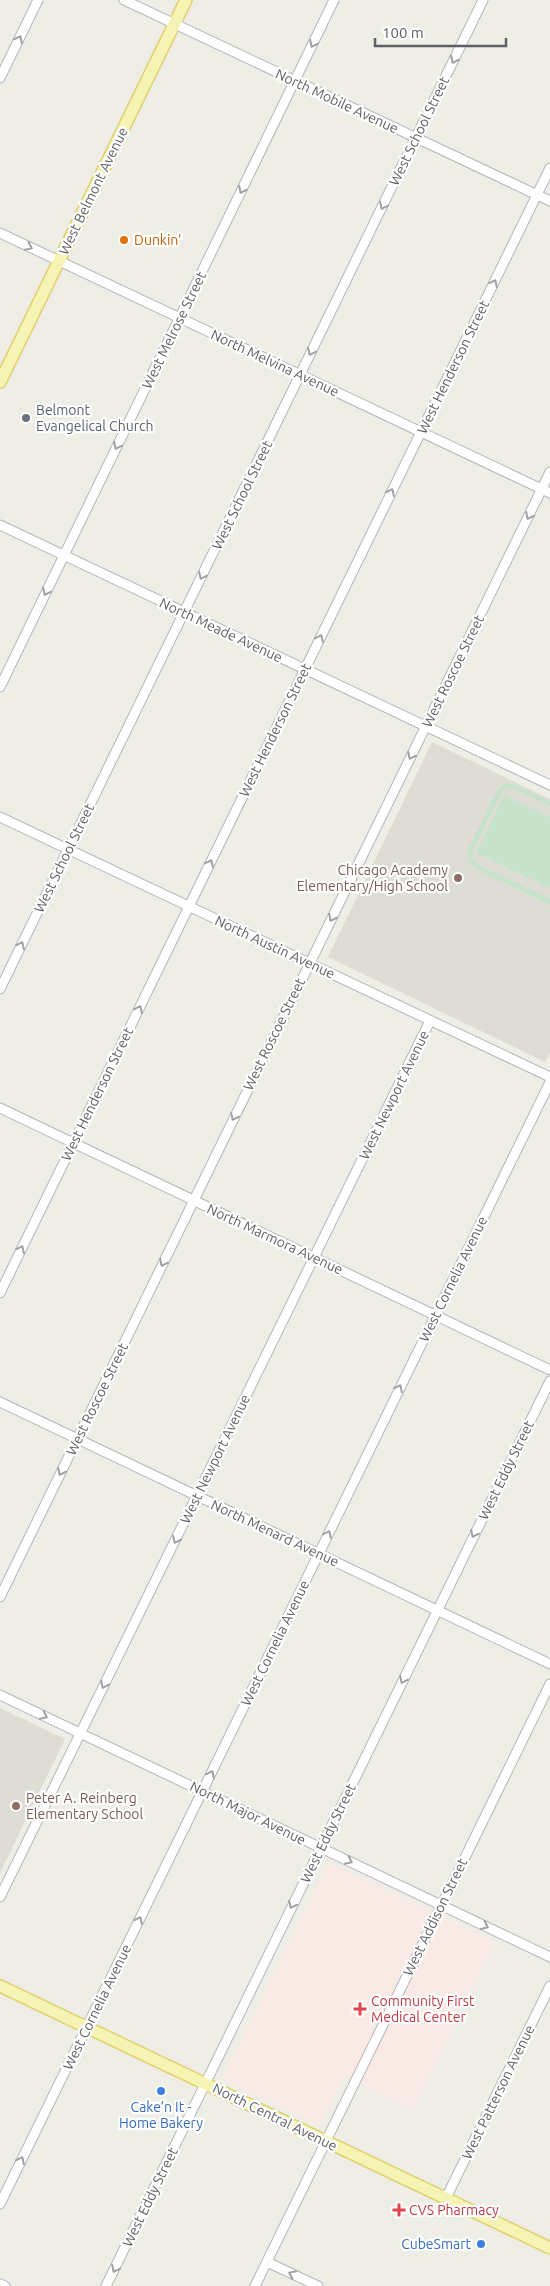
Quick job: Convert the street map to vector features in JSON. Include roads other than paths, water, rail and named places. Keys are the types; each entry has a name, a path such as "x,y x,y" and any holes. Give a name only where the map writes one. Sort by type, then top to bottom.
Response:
{"main road":[{"name":"West Belmont Avenue","path":"0,382 186,0"},
{"name":"North Central Avenue","path":"0,1986 550,2248"}],"street":[{"path":"0,78 38,0"},
{"name":"North Mobile Avenue","path":"124,0 550,201"},
{"name":"West Melrose Street","path":"0,687 334,0"},
{"name":"West School Street","path":"0,989 483,0"},
{"name":"West Henderson Street","path":"0,1293 550,168"},
{"name":"North Melvina Avenue","path":"0,233 546,491"},
{"name":"West Roscoe Street","path":"0,1597 426,726 546,491 550,472"},
{"name":"North Meade Avenue","path":"0,526 549,782"},
{"name":"North Austin Avenue","path":"0,817 550,1077"},
{"name":"West Newport Avenue","path":"0,1897 430,1021"},
{"name":"West Cornelia Avenue","path":"0,2204 550,1082"},
{"name":"North Marmora Avenue","path":"0,1108 550,1370"},
{"name":"West Eddy Street","path":"106,2286 550,1381"},
{"name":"North Menard Avenue","path":"0,1402 550,1664"},
{"name":"West Addison Street","path":"255,2286 550,1684"},
{"name":"North Major Avenue","path":"0,1695 550,1957"},
{"name":"West Patterson Avenue","path":"446,2198 550,1986"},
{"path":"267,2262 318,2286"},
{"path":"0,2284 5,2286"}],"place":[{"name":"Dunkin'","path":"124,240"},
{"name":"Belmont Evangelical Church","path":"26,418"},
{"name":"Chicago Academy Elementary/High School","path":"458,878"},
{"name":"Peter A. Reinberg Elementary School","path":"16,1806"},
{"name":"Community First Medical Center","path":"360,2009"},
{"name":"Cake’n It - Home Bakery","path":"161,2091"},
{"name":"CVS Pharmacy","path":"399,2210"},
{"name":"CubeSmart","path":"481,2244"}]}
